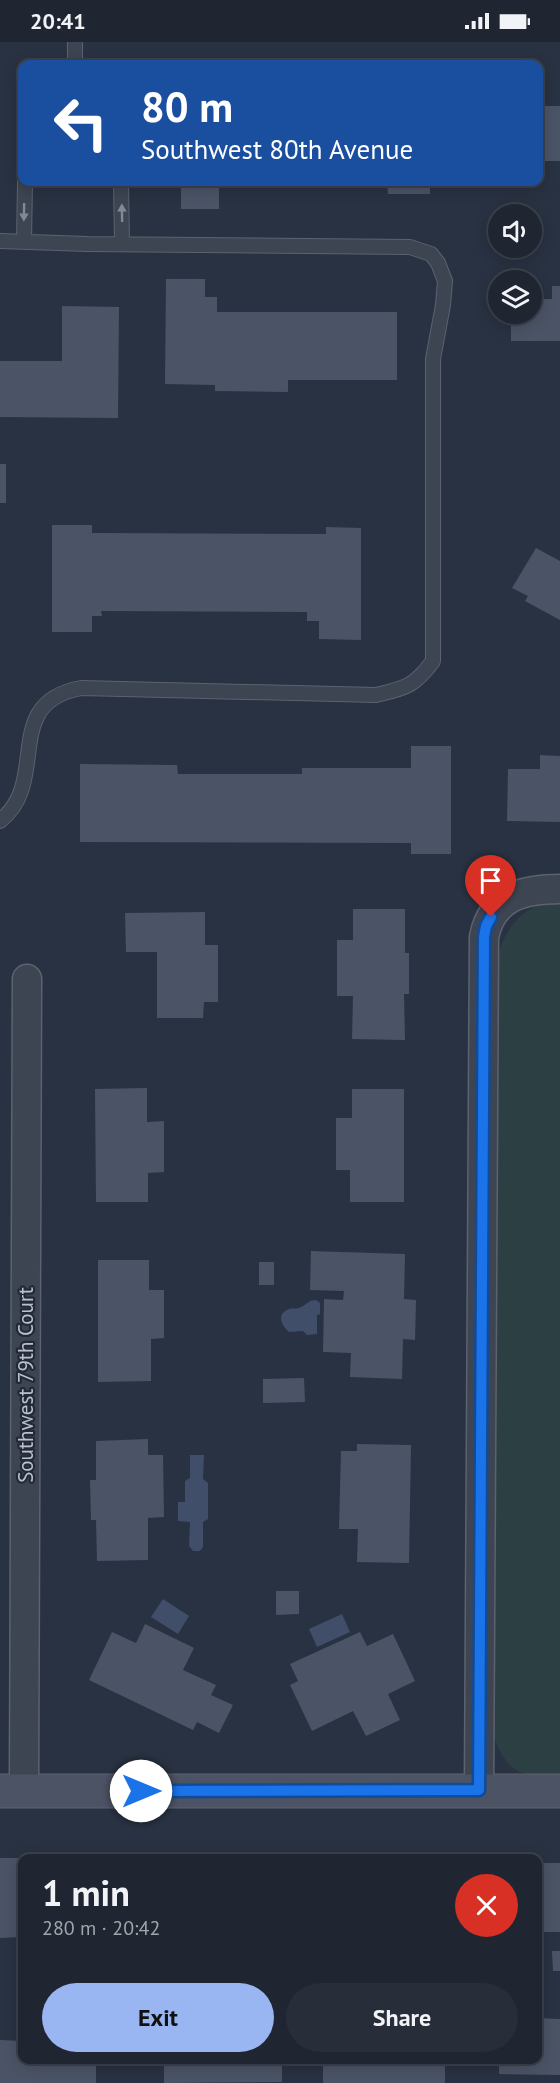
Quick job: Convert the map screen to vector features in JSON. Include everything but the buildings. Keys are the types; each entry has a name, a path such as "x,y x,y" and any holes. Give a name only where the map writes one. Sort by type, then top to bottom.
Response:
{"street":[{"path":"479,1790 484,937 491,917 511,897 534,889 560,889"},
{"name":"Southwest 79th Court","path":"12,1791 27,979"},
{"path":"12,1791 560,1791"}],"lane":[{"path":"75,42 75,60"},
{"path":"24,242 25,186"},
{"path":"122,186 122,244"},
{"path":"0,241 410,247 431,254 438,263 445,281 433,359 433,661 421,678 403,688 376,695 81,688 60,691 36,707 30,713 23,728 19,794 8,815 0,821"}],"green space":[{"path":"546,901 560,901 560,1776 526,1774 518,1771 506,1760 494,1738 496,966 506,934 512,926 526,912"}],"water":[{"path":"316,1300 320,1303 320,1314 317,1315 317,1334 307,1335 303,1331 289,1332 282,1323 282,1314 289,1309 299,1308"},
{"path":"190,1455 204,1455 203,1479 208,1483 208,1519 203,1522 203,1547 200,1551 193,1551 189,1546 190,1522 178,1521 178,1502 185,1502 185,1481 190,1478"},
{"path":"163,1599 189,1616 178,1634 151,1617"},
{"path":"342,1614 350,1632 317,1647 309,1629"}],"route":[{"path":"141,1791 479,1790 484,937 491,917"}]}
